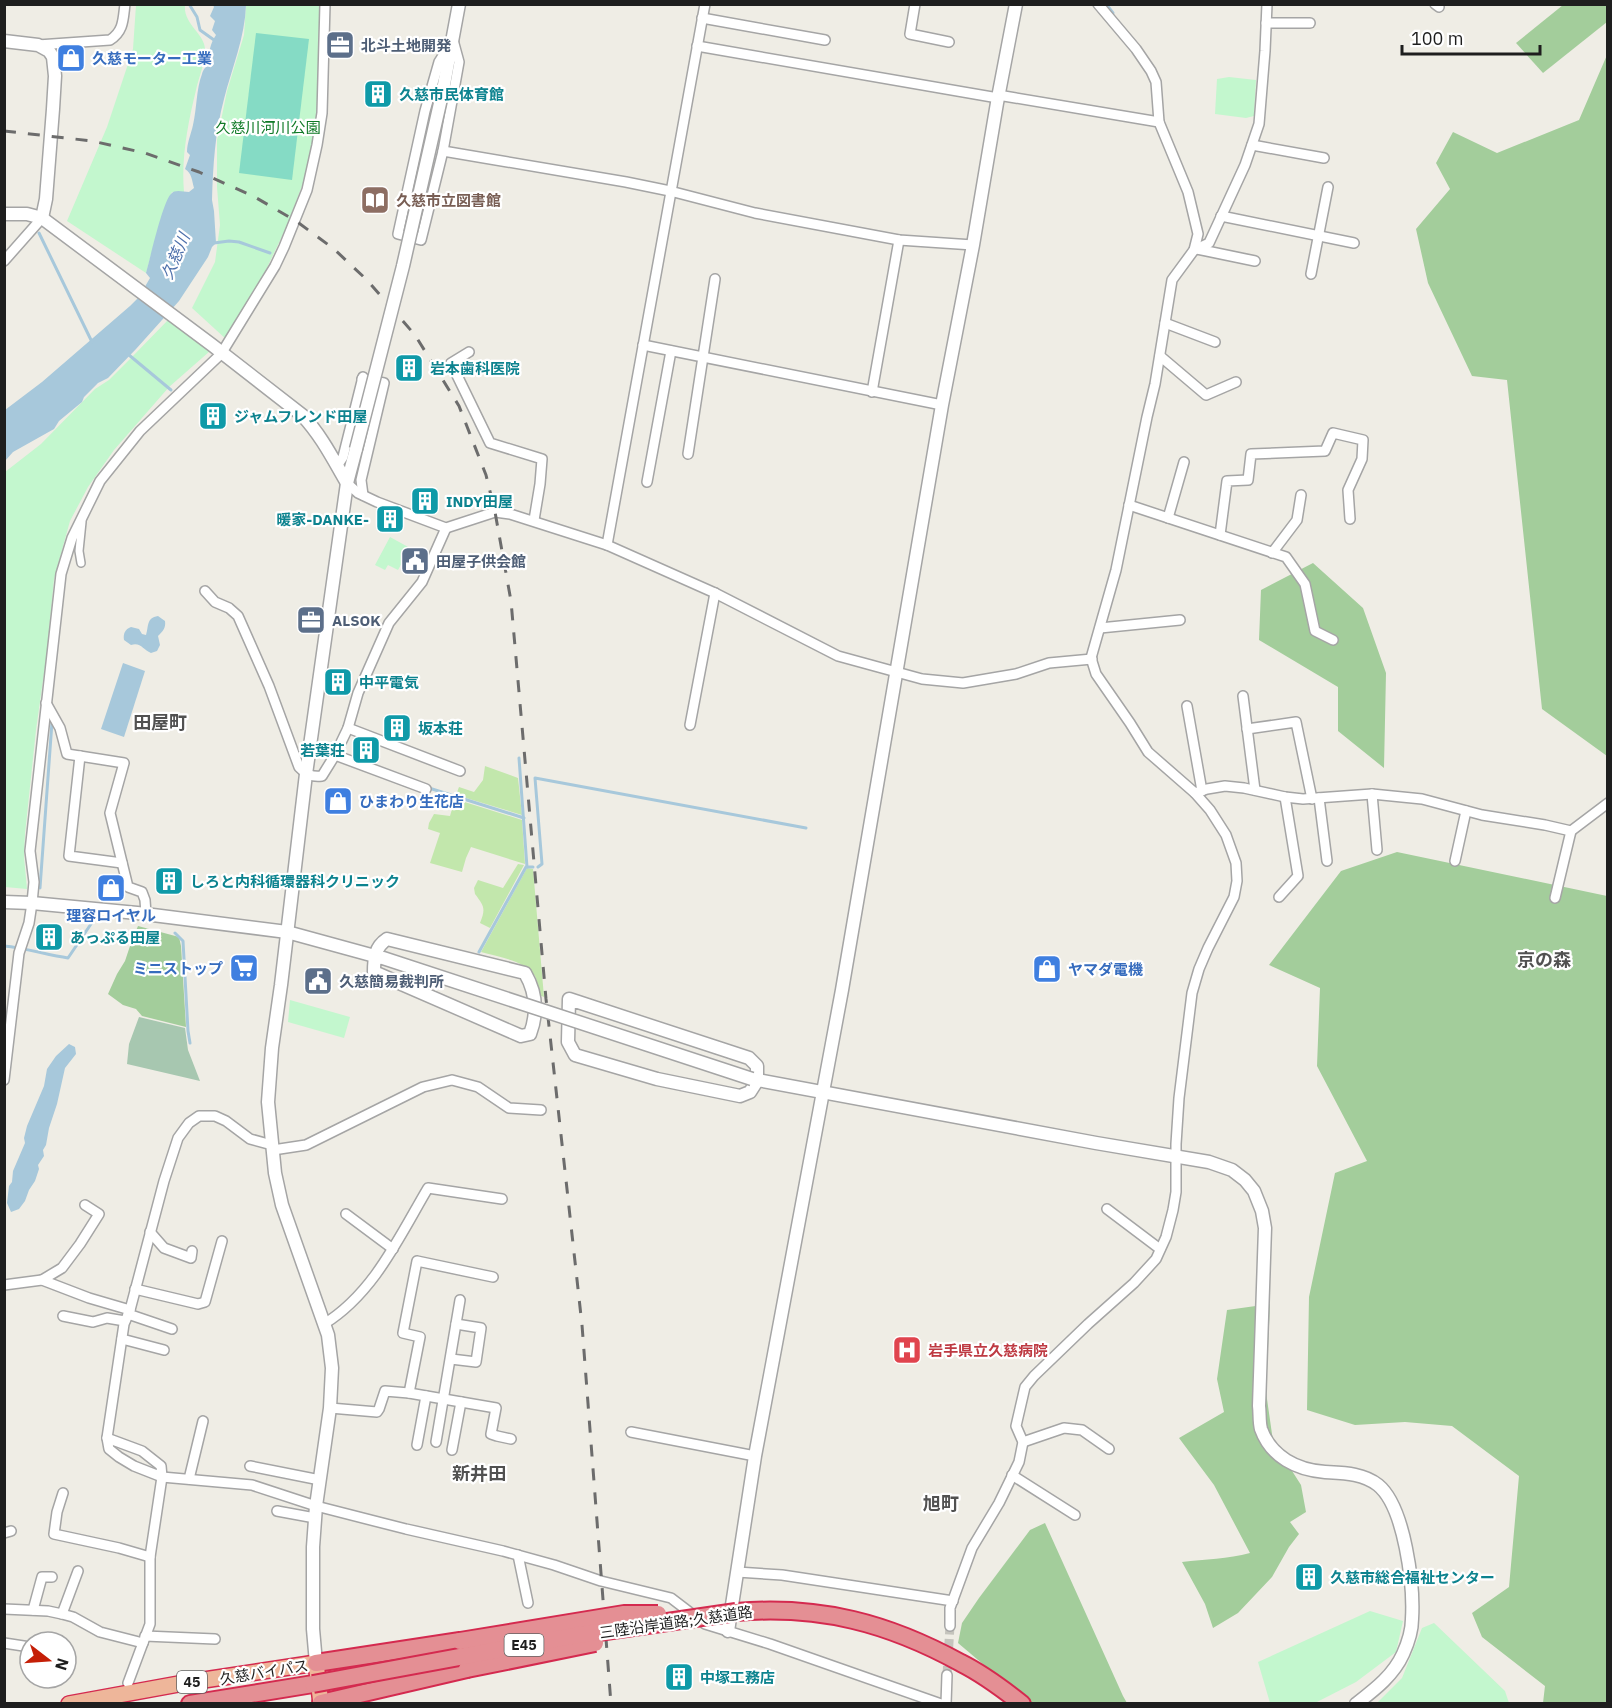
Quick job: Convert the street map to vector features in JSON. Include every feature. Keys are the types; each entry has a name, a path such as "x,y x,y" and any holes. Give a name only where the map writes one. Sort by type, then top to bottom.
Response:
{"highway":[{"name":"三陸沿岸道路;久慈道路","path":"313,1684 578,1635 736,1612 778,1610 824,1613 870,1624 922,1643 962,1663 1022,1704"},
{"name":"E45","path":"316,1663 624,1614 736,1612"},
{"name":"E45","path":"321,1704 467,1669 676,1627 736,1612"},
{"path":"316,1663 321,1704"},
{"name":"久慈バイパス","path":"69,1704 184,1683 316,1663"},
{"name":"E45","path":"190,1704 313,1684"},
{"name":"E45","path":"218,1704 313,1684"}],"street":[{"path":"4,41 38,45 110,40 121,29 125,4"},
{"path":"4,1080 19,953 29,923 26,903 34,882 30,851 61,574 72,538 100,481 140,431 217,349 275,266 296,222 307,190 322,113 325,4"},
{"path":"316,1663 313,1629 313,1556 316,1512 330,1408 332,1368 328,1335 282,1205 274,1173 268,1102 272,1048 306,774 347,483 390,320 443,90 459,4"},
{"path":"608,545 705,4"},
{"path":"915,4 910,34 949,42"},
{"path":"728,1631 755,1456 842,990 942,405 1016,4"},
{"path":"1098,4 1152,71 1156,82 1159,122 1188,192 1198,234 1196,250"},
{"path":"950,1626 950,1608 972,1548 999,1503 1019,1462 1023,1442 1016,1426 1025,1386 1156,1260 1166,1237 1173,1210 1176,1192 1179,1098 1192,993 1208,948 1234,897 1237,881 1236,862 1226,835 1198,792 1148,752 1096,674 1092,659 1116,570 1155,384 1172,280 1196,250 1209,243 1259,124 1267,4"},
{"path":"702,18 825,40"},
{"path":"1266,23 1310,23"},
{"path":"453,40 459,62 443,151 420,240 398,234 425,111 439,63 453,40"},
{"path":"4,261 46,221 55,66 49,51 38,45"},
{"path":"697,46 1159,122"},
{"path":"1252,145 1324,158"},
{"path":"443,151 626,182 755,213 899,240 973,244"},
{"path":"1311,274 1328,187"},
{"path":"4,214 27,214 46,221 217,349 313,426 347,483 363,495 399,511 446,528 495,512 534,520 608,545 715,593 838,656 922,679 963,683 1016,674 1049,663 1092,659"},
{"path":"1221,216 1354,243"},
{"path":"872,392 899,240"},
{"path":"1196,250 1255,261"},
{"path":"688,454 715,279"},
{"path":"1165,323 1215,342"},
{"path":"643,345 942,405"},
{"path":"647,482 671,351"},
{"path":"469,352 451,363 490,443 542,459 534,520"},
{"path":"1160,356 1206,394 1236,382"},
{"path":"337,466 343,458 363,378 384,383 361,480 363,495"},
{"path":"1220,535 1227,481 1248,480 1251,454 1325,451 1333,434 1363,440 1362,459 1347,490 1350,519"},
{"path":"1168,518 1184,462"},
{"path":"1272,553 1297,520 1301,495"},
{"path":"1129,505 1286,557 1305,584 1315,631 1333,640"},
{"path":"81,563 82,517"},
{"path":"205,591 216,602 230,608 238,616 269,686 299,767 312,777 322,776 348,728 358,693 389,623 422,582 446,528"},
{"path":"690,725 715,593"},
{"path":"1100,628 1179,620"},
{"path":"1243,696 1255,790"},
{"path":"46,703 60,728 67,754 124,763 110,813 128,887 142,892 146,914"},
{"path":"1187,706 1198,792"},
{"path":"1247,729 1296,722 1316,799 1327,861"},
{"path":"348,728 460,771"},
{"path":"335,755 426,789"},
{"path":"80,756 69,856 122,863"},
{"path":"1198,792 1225,786 1285,797 1316,799 1372,795 1422,799 1482,815 1571,831"},
{"path":"1372,795 1377,850"},
{"path":"1279,897 1298,876 1285,797"},
{"path":"1555,898 1571,831 1608,803"},
{"path":"1455,861 1466,811"},
{"path":"4,902 146,914 287,932 379,957 754,1080 1209,1162 1232,1170 1254,1191 1262,1211 1265,1227 1259,1406 1261,1428 1270,1445 1282,1459 1299,1467 1322,1472 1347,1473 1365,1478 1379,1486 1392,1503 1406,1547 1412,1619 1409,1639 1391,1674 1356,1704"},
{"path":"387,939 525,973 532,985 535,999 535,1021 530,1034 521,1036 374,972 379,957 379,945 387,939"},
{"path":"569,999 749,1058 757,1066 754,1080 750,1092 740,1096 657,1079 575,1055 568,1042 569,999"},
{"path":"316,1512 252,1485 162,1477 134,1466 109,1449 106,1438 122,1339 164,1181 178,1138 189,1123 199,1116 215,1116 226,1121 250,1139 272,1147 306,1144 423,1087 452,1080 478,1087 509,1108 541,1110"},
{"path":"324,1324 372,1281 428,1188 502,1199"},
{"path":"4,1285 42,1280 62,1268 99,1214 85,1205"},
{"path":"1107,1209 1160,1249"},
{"path":"346,1214 393,1249"},
{"path":"150,1232 164,1248 190,1258 192,1251"},
{"path":"135,1290 198,1304 205,1302 222,1241"},
{"path":"409,1393 420,1337 403,1333 417,1261 494,1277"},
{"path":"42,1280 128,1315 172,1329"},
{"path":"436,1442 460,1300"},
{"path":"63,1316 93,1322 128,1315"},
{"path":"451,1359 476,1362 481,1328 456,1324"},
{"path":"122,1339 164,1350"},
{"path":"330,1408 376,1412 385,1391 409,1393 496,1408 491,1434 511,1439"},
{"path":"417,1445 426,1396"},
{"path":"452,1450 461,1402"},
{"path":"189,1479 203,1421"},
{"path":"1023,1442 1064,1428 1082,1430 1109,1449"},
{"path":"631,1432 755,1456"},
{"path":"106,1438 142,1451 161,1466 162,1477 150,1557 150,1624 128,1683"},
{"path":"250,1466 320,1480"},
{"path":"1012,1475 1075,1515"},
{"path":"63,1493 54,1533 150,1557"},
{"path":"277,1511 316,1512 406,1529 518,1555 601,1581 670,1598 705,1624 941,1704"},
{"path":"518,1555 528,1603"},
{"path":"62,1614 78,1571"},
{"path":"737,1572 782,1575 953,1601"},
{"path":"33,1610 42,1577 52,1577"},
{"path":"4,1609 62,1614 73,1617 100,1632 144,1639 214,1640"},
{"path":"946,1704 947,1675"}],"green space":[{"name":"久慈川河川公園","path":"136,5 185,5 187,18 202,38 205,49 186,141 183,166 184,192 172,192 161,219 146,273 67,221 107,127 133,49"},
{"name":"久慈川河川公園","path":"246,5 323,5 321,77 316,134 305,178 286,228 263,276 227,340 192,308 215,262 220,225 217,140 227,91 244,35"},
{"path":"1563,5 1607,5 1607,22 1543,73 1516,43"},
{"path":"256,33 309,39 292,180 239,173"},
{"path":"1607,55 1607,756 1542,709 1507,380 1472,376 1428,283 1416,229 1450,189 1436,163 1453,132 1497,153 1579,120"},
{"path":"1229,77 1256,80 1254,116 1246,118 1215,114 1217,79"},
{"path":"169,319 210,351 169,387 114,450 88,487 70,521 54,579 36,730 25,834 24,857 27,889 5,887 5,472 41,444"},
{"path":"390,537 410,548 398,570 388,565 385,570 375,565"},
{"path":"1313,563 1363,608 1386,673 1384,768 1338,731 1338,687 1259,640 1261,590"},
{"path":"485,766 518,778 522,815 456,795 459,787 474,792 483,780"},
{"path":"455,799 522,820 525,864 471,847 462,872 430,863 440,833 428,829 429,823 434,814 450,816"},
{"path":"1397,852 1607,896 1607,1703 1543,1703 1545,1686 1482,1637 1472,1613 1509,1587 1519,1476 1452,1426 1405,1422 1355,1425 1307,1410 1309,1297 1335,1173 1367,1161 1317,1066 1320,988 1269,965 1341,871"},
{"path":"518,864 524,865 490,928 480,923 483,907 474,888 478,880 503,888"},
{"path":"527,868 533,869 544,997 539,995 535,976 524,966 481,952"},
{"path":"138,926 179,937 186,1027 142,1016 136,1009 123,1005 108,994 125,961"},
{"path":"290,1000 350,1017 344,1038 288,1022"},
{"path":"139,1017 185,1028 188,1050 200,1081 127,1064 129,1044"},
{"path":"1270,1304 1266,1392 1273,1441 1301,1485 1306,1512 1290,1522 1299,1534 1272,1577 1238,1613 1213,1628 1205,1604 1182,1562 1250,1553 1214,1485 1179,1438 1224,1412 1217,1379 1227,1310"},
{"path":"1045,1523 1127,1703 1029,1703 958,1643 962,1623 979,1598 1030,1530"},
{"path":"1370,1611 1403,1621 1396,1652 1356,1682 1315,1703 1270,1703 1258,1662"},
{"path":"1434,1623 1505,1691 1509,1703 1377,1703 1402,1678 1422,1628"}],"water":[{"name":"久慈川","path":"213,5 246,5 241,41 224,99 217,136 212,200 216,243 179,301 108,378 98,383 82,402 59,421 54,429 13,452 5,461 5,410 42,382 139,297 150,278 146,273 168,199 175,192 189,192 194,188 190,175 185,169 190,155 187,149 200,80 216,35 212,30 215,21 210,16"},
{"path":"158,616 165,623 164,629 158,636 160,645 157,651 151,653 140,645 131,645 124,640 125,632 131,627 139,629 142,634 146,635 151,619"},
{"path":"123,663 145,671 124,737 101,729"},
{"path":"69,1044 75,1047 76,1054 65,1068 43,1150 44,1156 38,1165 35,1181 25,1201 19,1209 11,1212 7,1203 9,1186 25,1143 27,1126 44,1086 47,1069 56,1056"}],"waterway":[{"path":"189,4 197,17 200,30 214,40"},
{"path":"1106,4 1113,13"},
{"path":"39,233 92,342"},
{"path":"214,243 239,242 270,253"},
{"path":"129,355 171,390"},
{"path":"40,888 52,722"},
{"path":"519,758 527,867"},
{"path":"538,867 542,864 535,778 806,828"},
{"path":"429,788 524,818"},
{"path":"479,952 526,867 533,867"},
{"path":"4,946 68,958 93,921"},
{"path":"175,933 183,941 190,1043"}],"tunnel":[{"path":"947,1675 950,1626"}],"railway":[{"path":"4,131 92,141 145,153 199,172 253,196 296,221 334,249 367,280 415,335 459,406 486,475 511,601 546,999 582,1325 611,1704"}],"place":[{"name":"北斗土地開発","path":"340,45"},
{"name":"久慈モーター工業","path":"71,58"},
{"name":"久慈市民体育館","path":"378,94"},
{"name":"久慈市立図書館","path":"375,200"},
{"name":"岩本歯科医院","path":"409,368"},
{"name":"ジャムフレンド田屋","path":"213,416"},
{"name":"INDY田屋","path":"425,501"},
{"name":"暖家-DANKE-","path":"390,519"},
{"name":"田屋子供会館","path":"415,561"},
{"name":"ALSOK","path":"311,620"},
{"name":"中平電気","path":"338,682"},
{"name":"坂本荘","path":"397,728"},
{"name":"若葉荘","path":"366,750"},
{"name":"ひまわり生花店","path":"338,801"},
{"name":"しろと内科循環器科クリニック","path":"169,881"},
{"name":"理容ロイヤル","path":"111,888"},
{"name":"あっぷる田屋","path":"49,937"},
{"name":"ミニストップ","path":"244,968"},
{"name":"ヤマダ電機","path":"1047,969"},
{"name":"久慈簡易裁判所","path":"318,981"},
{"name":"岩手県立久慈病院","path":"907,1350"},
{"name":"久慈市総合福祉センター","path":"1309,1577"},
{"name":"中塚工務店","path":"679,1677"}],"district":[{"name":"田屋町","path":"160,722"},
{"name":"京の森","path":"1544,959"},
{"name":"新井田","path":"479,1473"},
{"name":"旭町","path":"941,1503"}]}
